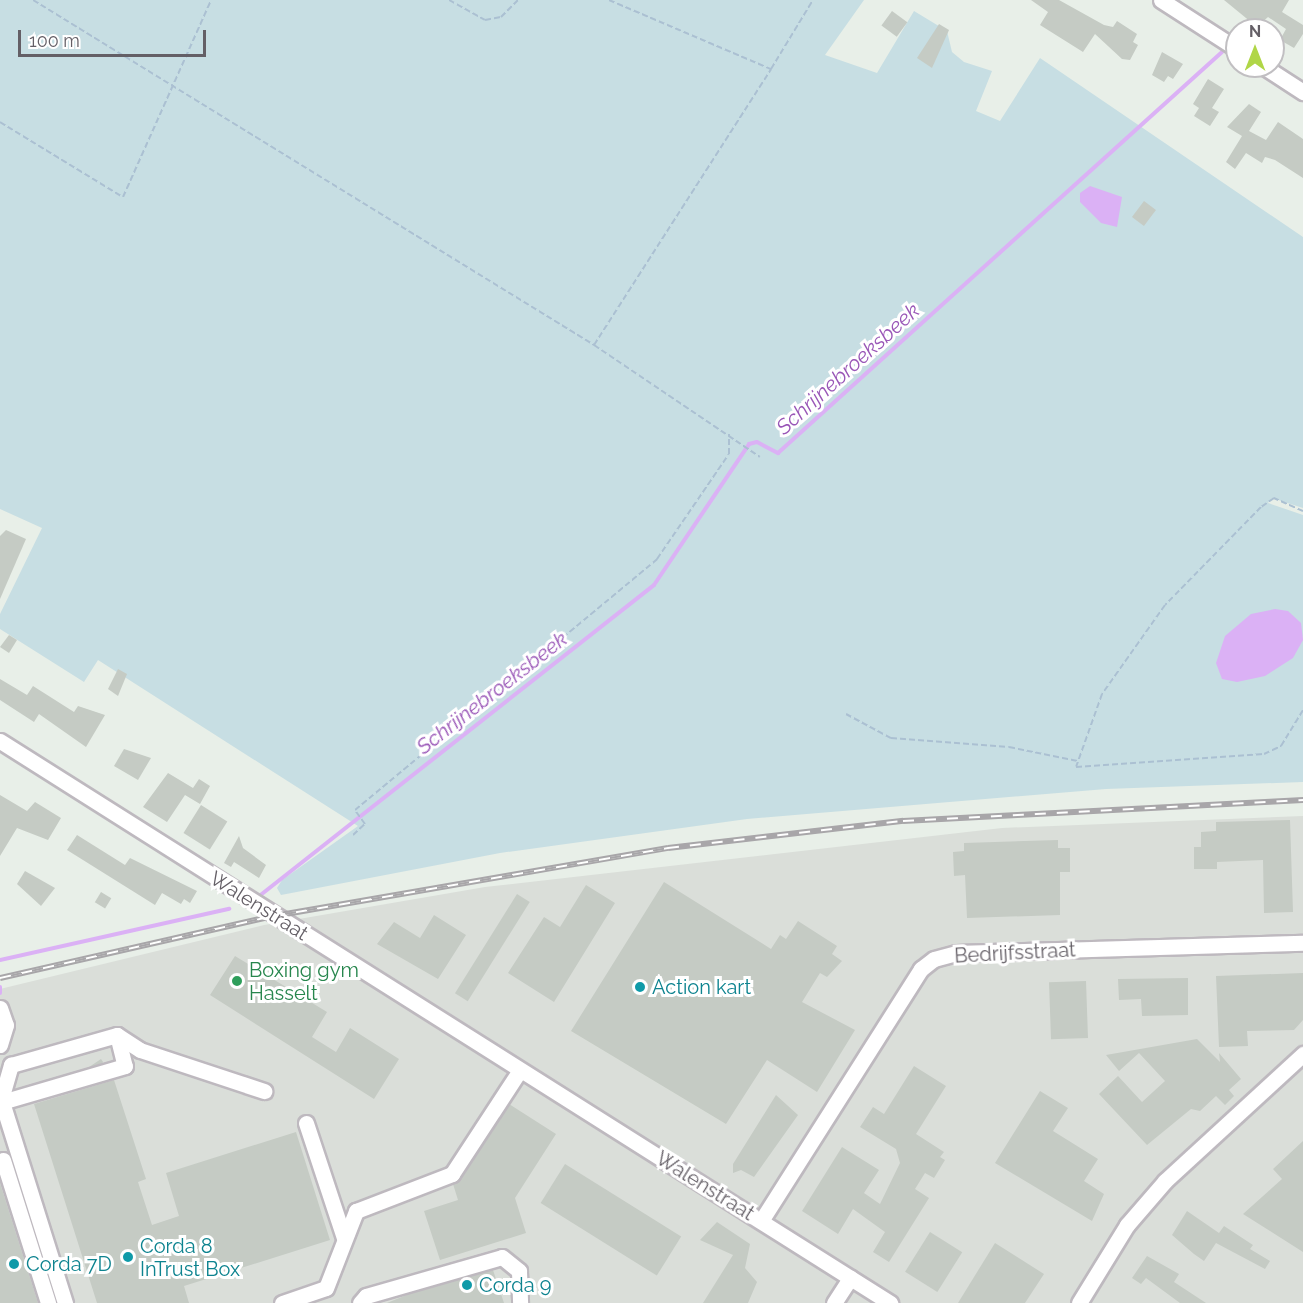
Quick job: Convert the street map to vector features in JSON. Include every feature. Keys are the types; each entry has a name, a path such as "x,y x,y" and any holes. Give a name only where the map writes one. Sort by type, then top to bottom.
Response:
{"street":[{"path":"1161,0 1225,41"},
{"path":"1281,78 1303,92"},
{"name":"Walenstraat","path":"0,741 890,1303"},
{"name":"Bedrijfsstraat","path":"761,1221 921,969 934,959 956,953 1303,943"},
{"path":"0,1008 6,1025 0,1045"},
{"path":"1,1102 125,1066 117,1035"},
{"path":"65,1303 1,1102 11,1065 117,1035 140,1050 264,1092"},
{"path":"1079,1303 1127,1225 1165,1181 1303,1054"},
{"path":"336,1214 356,1211 452,1174 520,1070"},
{"path":"306,1123 344,1238"},
{"path":"18,1155 2,1160 48,1303"},
{"path":"282,1303 326,1288 356,1211"},
{"path":"360,1303 366,1296 502,1257 519,1271 520,1303"},
{"path":"834,1303 850,1278"}],"path":[{"path":"33,0 594,345 729,433 760,457"},
{"path":"0,122 123,197 211,0"},
{"path":"449,0 485,20 501,17 518,0"},
{"path":"609,0 771,69"},
{"path":"594,345 813,0"},
{"path":"353,835 365,824 355,810 632,585 657,559 729,454 729,433"},
{"path":"1303,511 1274,498 1261,507 1165,605 1102,694 1076,767 1264,754 1281,746 1303,710"},
{"path":"846,714 891,738 1009,747 1078,761"}],"shaded area":[{"path":"0,0 864,0 825,55 877,73 914,11 947,31 952,52 964,62 992,71 976,111 1000,121 1040,58 1303,237 1303,508 1272,498 1268,503 1303,515 1303,782 1106,789 747,819 500,853 281,895 277,888 282,880 358,826 98,660 84,682 0,629 0,614 42,528 0,509"},
{"path":"1090,186 1122,197 1117,227 1101,223 1080,202 1080,193"},
{"path":"1275,609 1288,611 1301,623 1303,640 1293,658 1265,676 1237,682 1222,679 1216,663 1225,636 1251,614"},
{"path":"1303,816 1303,1303 0,1303 0,989 264,925 485,887 1002,828"}],"building":[{"path":"1031,0 1059,0 1104,25 1113,27 1117,21 1137,34 1133,42 1138,45 1130,60 1122,59 1095,34 1083,52 1040,25 1048,12"},
{"path":"1224,0 1289,0 1282,12 1303,25 1303,34 1294,48 1285,43 1285,18 1246,18"},
{"path":"892,11 907,22 897,37 881,26"},
{"path":"939,24 949,30 932,68 917,58"},
{"path":"1162,52 1183,64 1173,79 1168,76 1164,82 1152,75"},
{"path":"1208,79 1224,89 1212,108 1219,112 1210,126 1194,116 1199,108 1193,104"},
{"path":"1249,104 1261,112 1249,131 1266,140 1278,122 1303,139 1303,178 1275,160 1265,157 1262,163 1246,153 1235,169 1226,162 1242,136 1227,127"},
{"path":"1144,201 1156,210 1144,226 1132,217"},
{"path":"6,530 26,539 0,599 0,536"},
{"path":"9,635 17,640 9,653 0,647"},
{"path":"118,669 127,674 118,696 108,689"},
{"path":"0,679 27,695 33,686 74,712 78,706 105,715 86,747 39,714 34,722 0,700"},
{"path":"124,749 151,758 138,780 114,766"},
{"path":"168,773 193,788 199,779 210,786 200,804 185,795 167,822 143,807"},
{"path":"0,795 27,811 35,802 61,818 48,840 17,828 0,856"},
{"path":"201,805 227,821 210,849 184,833"},
{"path":"1290,820 1293,912 1264,913 1263,860 1217,862 1217,869 1194,869 1194,847 1201,847 1201,832 1216,831 1216,822"},
{"path":"77,835 125,865 130,858 197,891 190,903 184,899 181,904 162,893 155,905 67,850"},
{"path":"239,836 243,848 266,865 259,878 234,862 231,867 224,863"},
{"path":"1058,840 1058,848 1070,848 1070,872 1060,872 1060,915 967,918 965,875 954,876 953,852 964,851 964,843"},
{"path":"25,871 55,888 41,906 17,884"},
{"path":"664,882 771,949 780,935 786,939 798,921 837,946 832,954 842,961 827,977 820,973 802,1002 855,1030 817,1092 767,1060 726,1124 571,1031"},
{"path":"586,885 615,903 554,1002 508,973 544,917 560,927"},
{"path":"101,892 111,898 105,908 95,902"},
{"path":"517,894 530,902 468,1001 455,993"},
{"path":"434,915 466,935 438,979 377,944 394,922 420,938"},
{"path":"235,956 327,1012 312,1037 336,1052 350,1028 399,1059 374,1099 210,995"},
{"path":"1303,973 1303,1020 1294,1030 1247,1031 1248,1046 1219,1047 1216,976"},
{"path":"1188,978 1188,1015 1142,1016 1141,999 1119,1000 1118,979"},
{"path":"1086,981 1088,1038 1051,1039 1049,982"},
{"path":"1197,1039 1220,1062 1219,1053 1241,1079 1229,1090 1234,1096 1225,1105 1216,1096 1200,1111 1191,1109 1147,1145 1099,1094 1118,1076 1142,1102 1165,1081 1139,1053 1119,1071 1106,1055"},
{"path":"101,1059 103,1062 85,1075 83,1071"},
{"path":"914,1066 946,1086 916,1134 944,1152 940,1157 945,1160 934,1178 925,1173 915,1189 929,1198 889,1262 873,1252 885,1232 853,1209 838,1234 802,1211 842,1147 879,1170 864,1193 880,1204 900,1163 896,1149 860,1127 873,1107 884,1114"},
{"path":"114,1080 146,1179 138,1182 152,1225 179,1216 166,1173 296,1132 330,1240 184,1286 189,1303 97,1303 34,1104"},
{"path":"1040,1091 1068,1108 1053,1131 1098,1159 1084,1181 1104,1194 1092,1221 995,1163"},
{"path":"776,1095 798,1115 754,1177 741,1170 733,1173 733,1164"},
{"path":"509,1104 556,1134 515,1198 526,1233 440,1260 424,1211 458,1200 453,1184"},
{"path":"1303,1141 1303,1252 1243,1214 1282,1179 1273,1169"},
{"path":"565,1164 681,1237 657,1276 541,1203"},
{"name":"Corda 7D","path":"0,1183 38,1303 0,1303"},
{"path":"1187,1211 1219,1233 1224,1226 1253,1245 1250,1249 1270,1261 1265,1269 1216,1243 1204,1261 1194,1254 1172,1235"},
{"path":"717,1222 750,1244 745,1268 757,1282 748,1303 703,1303 733,1255 700,1240"},
{"path":"930,1232 962,1252 937,1292 905,1272"},
{"path":"995,1243 1044,1274 1025,1303 958,1303"},
{"path":"1147,1256 1179,1274 1174,1282 1206,1303 1180,1303 1146,1278 1141,1284 1132,1278"},
{"name":"Corda 9","path":"493,1270 504,1303 387,1303 409,1294"}],"waterway":[{"name":"Schrijnebroeksbeek","path":"258,897 654,585 749,444 757,442 778,453 1222,52"},
{"name":"Schrijnebroeksbeek","path":"0,960 229,909"},
{"name":"Schrijnebroeksbeek","path":"0,987 0,993"}],"railway":[{"path":"0,978 274,916 668,848 903,821 1303,800"}],"place":[{"name":"Boxing gym Hasselt","path":"237,981"},
{"name":"Action kart","path":"640,987"},
{"name":"Corda 8 InTrust Box","path":"128,1257"},
{"name":"Corda 7D","path":"14,1264"},
{"name":"Corda 9","path":"467,1285"}]}
